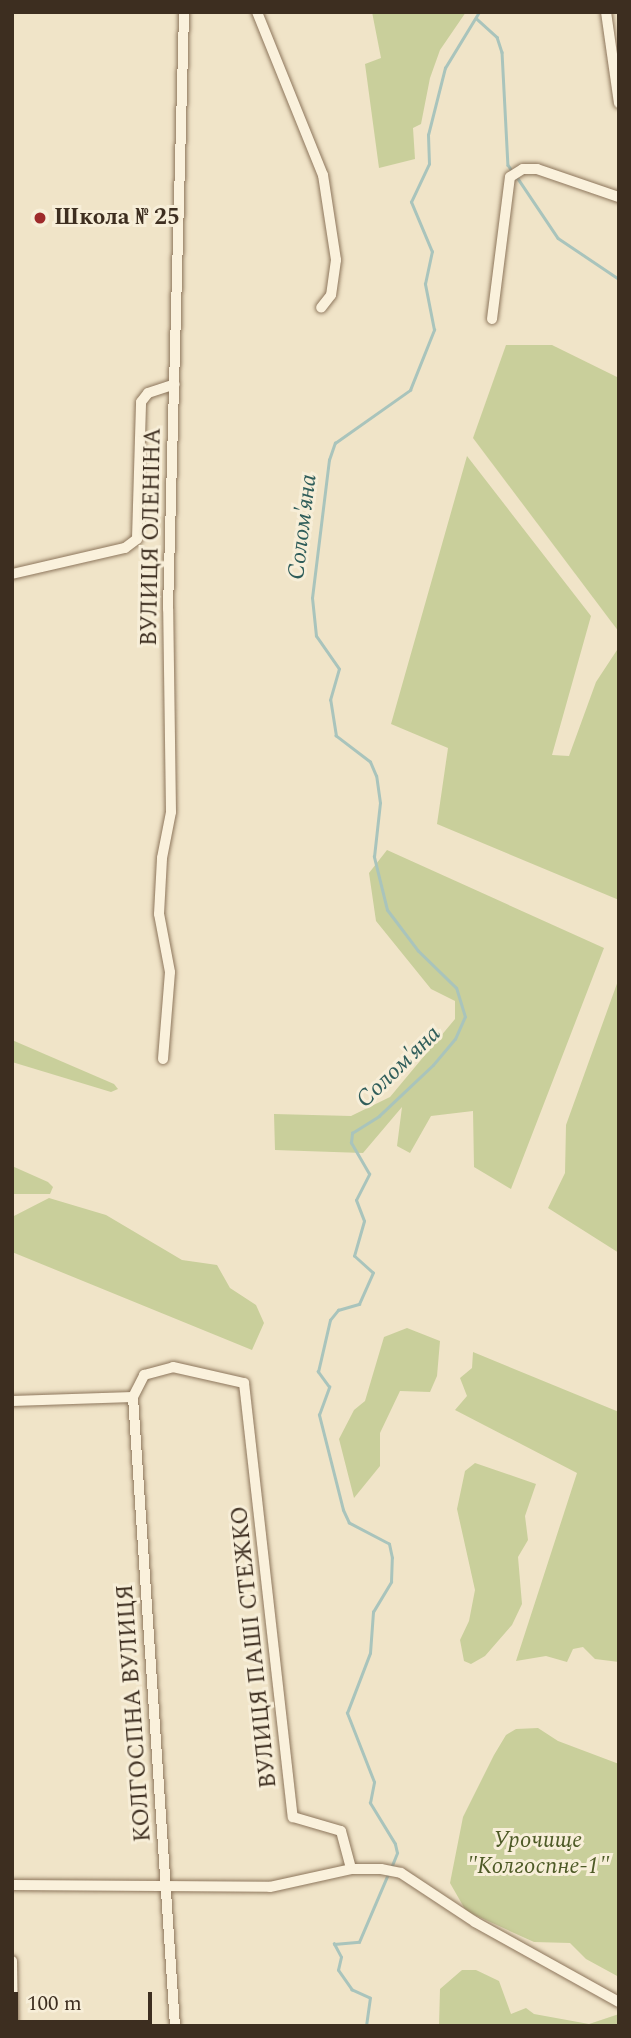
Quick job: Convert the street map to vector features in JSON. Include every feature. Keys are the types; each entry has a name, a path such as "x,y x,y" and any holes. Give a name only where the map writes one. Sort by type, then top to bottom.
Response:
{"street":[{"name":"ВУЛИЦЯ ОЛЕНІНА","path":"163,1059 170,972 159,914 162,858 171,812 167,609 184,12"},
{"path":"257,12 323,175 336,260 331,295 321,308"},
{"path":"606,12 619,103"},
{"path":"492,319 510,177 520,170 537,169 619,197"},
{"path":"12,574 125,548 137,539 141,402 148,393 174,384"},
{"name":"ВУЛИЦЯ ПАШІ СТЕЖКО","path":"133,1398 144,1375 173,1367 244,1383 293,1817 341,1831 351,1870"},
{"path":"12,1401 133,1398"},
{"name":"КОЛГОСПНА ВУЛИЦЯ","path":"133,1398 174,2026"},
{"path":"12,1885 166,1884 270,1887 351,1870 381,1869 401,1873 475,1922 619,2002"},
{"path":"12,1961 13,2026"}],"green space":[{"path":"372,12 466,12 440,50 430,78 421,124 413,128 415,159 379,168 365,64 381,58"},
{"path":"506,345 552,345 619,378 619,632 473,438"},
{"path":"467,456 591,616 552,755 569,756 596,682 619,647 619,900 437,824 448,748 391,724"},
{"path":"387,850 604,948 511,1189 474,1167 473,1111 431,1116 410,1153 397,1146 402,1107 363,1153 275,1150 274,1114 351,1116 390,1097 455,1019 455,1001 431,989 376,921 369,873"},
{"path":"619,978 619,1253 548,1208 565,1173 566,1125"},
{"path":"12,1040 114,1084 118,1089 111,1092 12,1062"},
{"path":"12,1166 48,1182 53,1187 50,1194 12,1194"},
{"path":"49,1198 106,1215 182,1260 217,1265 230,1288 256,1305 264,1323 252,1350 12,1252 12,1217"},
{"path":"407,1328 440,1341 437,1376 430,1392 400,1391 380,1433 380,1466 354,1498 339,1439 354,1410 365,1401 384,1337"},
{"path":"473,1352 619,1412 619,1662 595,1659 583,1647 573,1649 567,1662 546,1656 516,1661 577,1473 455,1410 467,1396 460,1378 472,1368"},
{"path":"475,1463 536,1484 525,1516 528,1540 518,1557 522,1604 512,1625 485,1656 471,1664 464,1661 460,1640 469,1621 475,1590 457,1509 465,1471"},
{"name":"Урочище \"Колгоспне-1\"","path":"538,1728 558,1741 619,1764 619,1977 586,1959 570,1943 534,1942 466,1911 450,1883 463,1817 494,1755 506,1735 516,1729"},
{"path":"462,1970 476,1970 499,1981 511,2014 526,2008 534,2014 589,2024 619,2014 619,2026 439,2026 440,1989"}],"waterway":[{"name":"Солом'яна","path":"391,1868 397,1853 395,1844 370,1803 374,1782 347,1713 370,1653 373,1612 391,1582 392,1558 389,1544 349,1523 343,1510 319,1415 329,1387 318,1372 330,1320 338,1310 359,1304 373,1273 354,1256 364,1221 356,1200 369,1174 351,1143 352,1133 379,1116 433,1065 455,1039 465,1017 456,988 418,951 387,910 374,857 380,803 376,776 370,762 336,736 330,700 339,669 316,636 312,598 329,460 335,443 410,390 434,330 425,284 432,252 411,202 429,164 428,135 445,68 479,12"},
{"path":"477,19 497,37 502,52 508,165 513,172"},
{"path":"517,177 558,238 619,279"},
{"name":"Солом'яна","path":"366,2026 370,1998 352,1990 338,1970 341,1957 334,1944 359,1942 388,1874"}],"place":[{"name":"Школа № 25","path":"40,218"}]}
